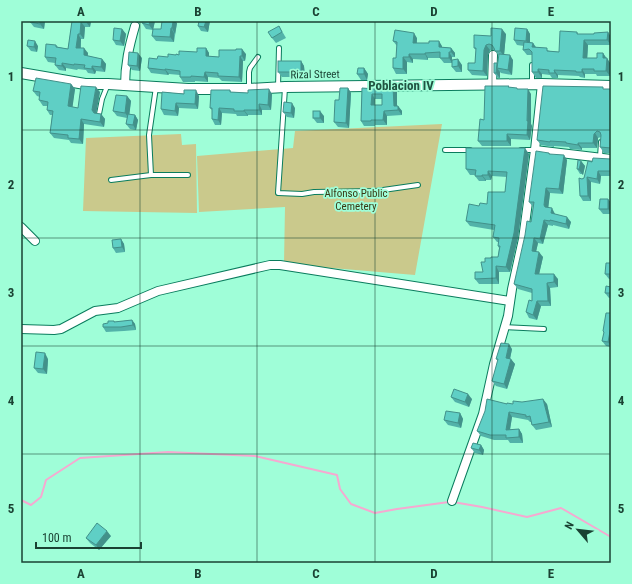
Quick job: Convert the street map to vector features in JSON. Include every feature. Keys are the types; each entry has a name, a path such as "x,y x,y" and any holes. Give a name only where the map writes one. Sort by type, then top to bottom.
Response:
{"street":[{"path":"125,86 125,68 135,26"},
{"path":"492,85 493,55"},
{"name":"Rizal Street","path":"21,73 86,84 188,89 537,84 611,86"},
{"path":"452,501 483,414 494,364 508,316 523,239 535,150 537,84"},
{"path":"535,150 589,160 600,158 611,159"},
{"path":"21,227 36,241"},
{"path":"21,329 61,329 95,311 118,308 158,291 270,265 280,265 510,301"}],"lane":[{"path":"279,48 282,87 278,193 302,194 314,192 376,190 418,185"},
{"path":"249,89 250,68 258,57"},
{"path":"532,58 537,84"},
{"path":"99,114 102,99 108,84"},
{"path":"151,175 149,135 156,87"},
{"path":"600,158 601,140"},
{"path":"445,150 475,150"},
{"path":"513,150 535,150"},
{"path":"111,180 151,175 188,175"},
{"path":"504,327 544,329"}],"green space":[{"name":"Alfonso Public Cemetery","path":"442,124 415,275 284,264 285,207 199,212 197,156 293,148 295,131"},
{"path":"181,134 182,145 196,144 197,213 83,211 86,138"}],"building":[{"path":"40,21 40,24 30,22"},
{"path":"72,21 87,21 81,22 80,34 78,34 76,48 84,48 84,55 102,59 101,67 92,66 92,69 84,68 85,65 62,63 62,66 55,65 56,58 45,57 46,44 56,45 56,47 68,49"},
{"path":"142,21 150,21 149,25 142,23"},
{"path":"162,21 173,21 170,37 152,36 153,29 161,29"},
{"path":"199,21 206,21 204,27 198,26"},
{"path":"279,26 282,32 272,38 268,32"},
{"path":"114,28 122,29 120,41 113,40"},
{"path":"491,28 502,29 500,51 495,51 492,45 486,45 484,50 483,71 468,70 468,63 475,63 476,48 474,48 474,35 491,36"},
{"path":"515,28 527,29 526,41 514,40"},
{"path":"395,30 414,33 413,43 429,43 429,41 439,41 439,47 451,48 449,58 440,58 440,52 409,54 409,57 403,57 403,69 393,68 393,58 396,58 397,42 393,41"},
{"path":"560,31 577,32 577,34 608,32 607,40 584,40 583,58 597,58 597,53 603,53 603,58 607,58 606,71 582,69 582,72 554,70 555,73 549,73 549,70 538,69 538,72 532,72 532,52 529,49 523,50 524,42 533,43 532,47 547,48 547,51 559,52"},
{"path":"28,40 35,41 34,47 27,46"},
{"path":"197,48 206,48 206,56 219,57 219,50 242,49 242,56 240,56 239,77 218,76 218,73 205,72 204,77 180,77 180,71 148,68 149,58 157,59 158,56 168,57 168,54 179,55 179,51 197,52"},
{"path":"129,52 138,53 137,66 128,65"},
{"path":"499,54 510,55 508,70 497,68"},
{"path":"458,59 458,66 452,67 452,60"},
{"path":"278,61 301,61 301,72 278,72"},
{"path":"494,63 497,63 496,73 494,73"},
{"path":"358,68 364,68 364,74 357,74"},
{"path":"36,78 71,84 68,106 78,108 81,86 96,87 92,110 94,113 101,114 100,122 81,119 79,139 68,138 68,135 50,133 53,111 47,110 48,102 39,100 40,92 33,91"},
{"path":"485,86 509,86 508,87 517,89 528,89 527,135 507,134 507,141 478,141 480,119 484,120"},
{"path":"543,86 603,87 603,89 611,89 611,148 600,147 601,135 600,132 597,131 594,134 593,143 578,143 578,145 566,142 537,140"},
{"path":"393,87 394,106 398,106 398,110 384,111 383,120 361,121 362,88","holes":["372,94 382,94 382,105 371,105"]},
{"path":"340,88 348,88 346,123 334,122 335,100 339,100"},
{"path":"269,89 268,105 259,104 259,110 234,111 234,109 219,108 218,120 212,119 212,108 210,108 211,90 230,90 230,92 248,93 248,90"},
{"path":"184,90 196,90 195,104 176,103 175,111 161,109 162,92 184,94"},
{"path":"116,95 127,96 125,113 113,111"},
{"path":"284,102 292,103 291,113 283,112"},
{"path":"313,111 320,111 320,118 313,118"},
{"path":"128,114 135,115 133,125 126,124"},
{"path":"466,148 525,148 514,233 506,267 496,266 496,278 475,279 475,272 483,272 481,262 485,262 485,258 498,257 500,246 498,246 499,238 493,237 495,225 466,221 469,204 479,206 480,203 487,204 488,192 505,192 507,172 488,171 488,175 475,176 476,170 466,169"},
{"path":"536,151 564,155 559,189 546,188 544,205 545,207 552,208 551,213 567,217 566,224 544,220 540,239 534,238 532,251 539,252 535,274 554,274 554,282 547,283 548,301 537,301 533,315 526,312 529,300 532,301 532,289 514,284 527,221 531,222 534,202 529,202"},
{"path":"593,158 611,159 611,171 598,171 597,179 587,177 588,196 580,196 579,178 584,178 588,161 592,162"},
{"path":"578,160 581,161 579,170 577,169"},
{"path":"600,199 608,199 608,209 599,209"},
{"path":"121,239 122,247 113,248 112,240"},
{"path":"606,263 611,263 611,274 605,274"},
{"path":"606,286 611,287 610,293 605,293"},
{"path":"606,313 611,313 611,326 608,342 602,341"},
{"path":"132,320 133,325 103,327 103,324 108,323 108,321 114,322"},
{"path":"501,343 509,344 506,358 511,359 504,384 492,381"},
{"path":"36,352 45,353 43,369 34,368"},
{"path":"454,389 468,394 465,402 451,397"},
{"path":"487,399 513,404 513,401 522,402 543,399 549,422 532,425 530,416 526,417 526,415 509,412 506,430 519,429 519,437 506,438 506,435 490,435 477,431 485,411"},
{"path":"446,411 460,413 458,423 444,420"},
{"path":"473,443 481,445 479,450 471,448"},
{"path":"97,523 107,531 96,545 86,538"}],"waterway":[{"path":"21,500 31,505 41,497 46,480 80,458 168,452 255,456 337,475 340,489 351,504 375,513 449,502"},
{"path":"453,502 527,517 561,508 611,537"}],"district":[{"name":"Poblacion IV","path":"401,85"}]}
